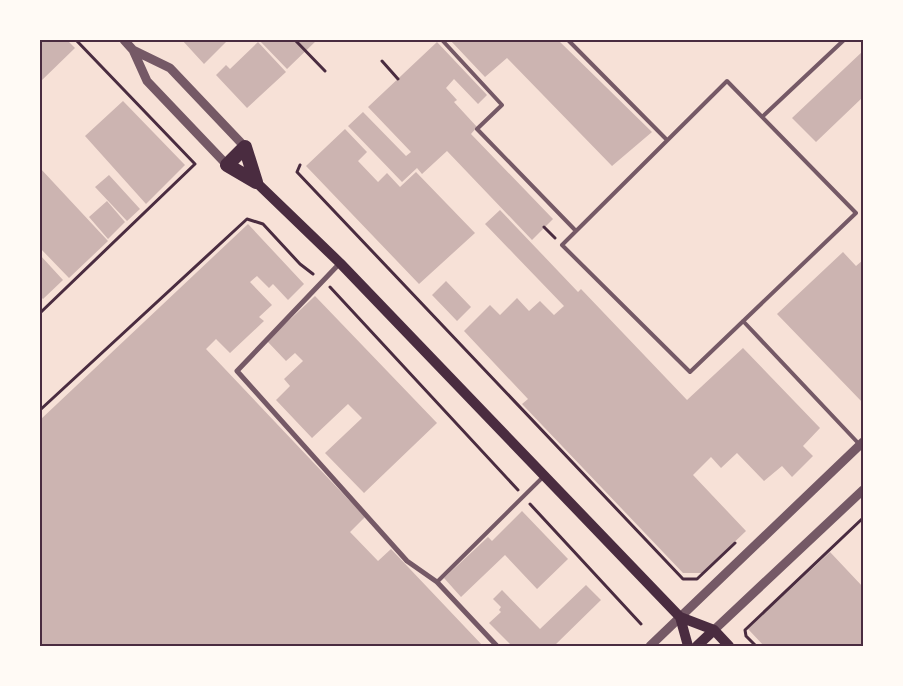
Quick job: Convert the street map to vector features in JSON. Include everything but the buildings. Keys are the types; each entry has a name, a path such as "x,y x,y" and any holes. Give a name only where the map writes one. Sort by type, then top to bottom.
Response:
{"highway":[{"path":"246,148 256,182 227,165 246,148"}],"main road":[{"path":"256,182 340,263 680,617 714,630 730,646"},
{"path":"680,617 688,646"},
{"path":"697,646 714,630"}],"street":[{"path":"124,40 133,50 147,81 227,165"},
{"path":"133,50 170,68 246,148"},
{"path":"340,263 237,371 407,560 437,582 497,646"},
{"path":"650,646 861,443"},
{"path":"714,630 863,490"}],"lane":[{"path":"442,40 502,105 476,130 576,231"},
{"path":"568,40 667,140"},
{"path":"762,117 844,40"},
{"path":"727,81 856,213 690,372 562,245 576,231 727,81"},
{"path":"743,322 861,443"},
{"path":"437,582 545,475"}],"path":[{"path":"40,313 195,164 76,40"},
{"path":"295,40 326,71"},
{"path":"382,61 398,79"},
{"path":"300,165 297,172 683,579 697,579"},
{"path":"40,410 247,219 263,224 300,264 323,282 641,624"},
{"path":"756,646 746,636 745,630 863,518"}]}
